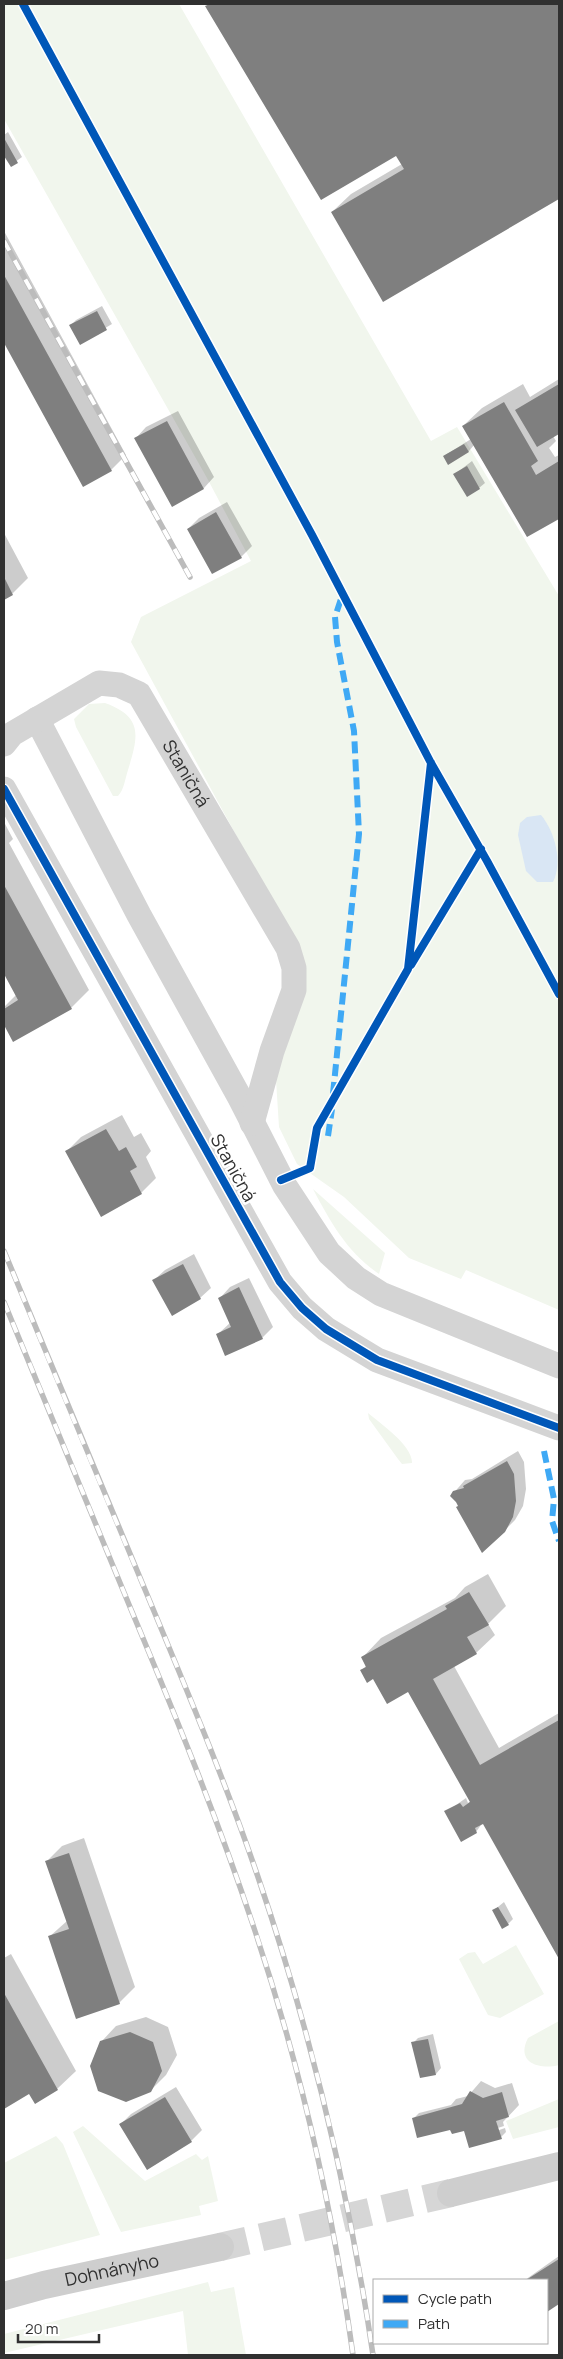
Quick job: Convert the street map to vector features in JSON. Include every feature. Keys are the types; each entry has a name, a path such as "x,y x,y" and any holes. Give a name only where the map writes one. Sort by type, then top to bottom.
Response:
{"street":[{"name":"Staničná","path":"4,744 12,734 98,683 119,685 139,694 288,948 294,968 294,990 272,1051 252,1123"},
{"name":"Staničná","path":"37,719 139,914 240,1098 285,1186 330,1253 356,1278 381,1294 559,1366"},
{"name":"Staničná","path":"4,789 275,1273 302,1308 326,1329 378,1360 559,1428"},
{"path":"451,2193 559,2166"},
{"name":"Dohnányho","path":"4,2296 44,2285 220,2247"}],"shaded area":[{"path":"4,4 179,4 431,441 457,427 559,596 559,1310 466,1270 461,1279 409,1258 344,1197 297,1164 279,1127 276,1080 298,949 131,642 141,617 251,561 207,478 4,119"},
{"path":"105,703 126,715 135,729 134,748 123,788 118,796 113,796 76,727 74,719 89,704"},
{"path":"313,1189 385,1253 379,1274 358,1256 341,1236 326,1214"},
{"path":"368,1413 402,1442 411,1456 412,1463 402,1464 369,1419"},
{"path":"516,1945 544,1994 500,2018 488,2015 459,1959 468,1953 475,1952 483,1964"},
{"path":"559,2021 559,2065 544,2066 532,2063 527,2059 525,2053 528,2038"},
{"path":"559,2099 559,2127 513,2139 506,2121"},
{"path":"83,2126 145,2181 196,2154 202,2160 208,2156 218,2201 199,2206 201,2215 121,2232 73,2132"},
{"path":"56,2136 63,2144 100,2235 4,2260 4,2163"},
{"path":"208,2282 211,2292 234,2287 246,2355 188,2355 183,2311 4,2353 4,2334"}],"water":[{"path":"541,815 554,838 556,847 557,865 553,882 537,882 526,871 518,835 520,823 527,817"}],"building":[{"path":"210,4 559,4 559,199 383,302 331,212 404,169 396,156 321,200 205,6"},
{"path":"4,138 18,163 11,167 4,156"},
{"path":"4,275 112,471 83,487 4,343"},
{"path":"97,311 107,330 80,345 69,325"},
{"path":"559,384 559,434 537,447 515,410"},
{"path":"504,402 538,461 531,466 536,475 559,461 559,519 527,537 462,426"},
{"path":"167,421 204,489 172,507 134,438"},
{"path":"464,444 469,452 448,465 443,456"},
{"path":"467,466 480,489 467,497 453,474"},
{"path":"216,512 242,558 212,574 187,529"},
{"path":"4,577 13,595 4,600"},
{"path":"4,885 72,1009 13,1042 4,1025 4,1009 18,1000 4,974"},
{"path":"106,1129 119,1151 126,1147 137,1167 130,1171 142,1194 101,1217 65,1151"},
{"path":"183,1264 201,1299 172,1316 152,1280"},
{"path":"239,1287 263,1339 225,1356 216,1334 231,1327 218,1298"},
{"path":"507,1461 514,1474 516,1501 513,1517 505,1532 482,1553 456,1507 458,1506 456,1502 450,1496 453,1491 464,1488 463,1486"},
{"path":"469,1592 489,1625 467,1637 477,1654 433,1679 480,1765 559,1720 559,1959 483,1824 475,1828 477,1833 461,1842 444,1811 460,1803 463,1807 470,1802 408,1692 387,1704 373,1679 367,1683 360,1670 366,1667 361,1657 447,1609 445,1606"},
{"path":"69,1853 120,2004 76,2019 48,1936 69,1929 45,1861"},
{"path":"498,1907 509,1925 502,1929 492,1910"},
{"path":"4,1993 58,2090 35,2104 29,2094 4,2109"},
{"path":"130,2032 153,2042 162,2071 151,2092 126,2102 98,2091 90,2066 100,2041"},
{"path":"428,2039 436,2075 420,2078 411,2042"},
{"path":"470,2091 483,2098 502,2092 509,2117 496,2121 502,2139 469,2148 464,2131 452,2134 450,2130 417,2138 412,2118 462,2104"},
{"path":"165,2097 192,2142 147,2170 119,2124"},
{"path":"559,2259 559,2304 548,2311 548,2279 528,2279"}],"tunnel":[{"path":"220,2247 451,2193"}],"railway":[{"path":"4,241 190,577"},
{"path":"4,1251 190,1698 258,1877 295,1994 326,2113 352,2233 373,2355"},
{"path":"4,1302 179,1725 225,1845 253,1925 286,2030 313,2138 336,2246 353,2355"}],"marked path":[{"path":"333,1094 359,834 354,731 337,642 335,617 343,593"},
{"path":"328,1136 332,1109"},
{"path":"544,1451 554,1499 552,1521 559,1541"}],"cycle path":[{"path":"23,4 312,535 431,763 559,994"},
{"path":"281,1180 310,1168 317,1128 408,969 431,763"},
{"path":"4,789 280,1282 302,1308 326,1329 377,1360 559,1428"},
{"path":"411,965 481,849"}]}
